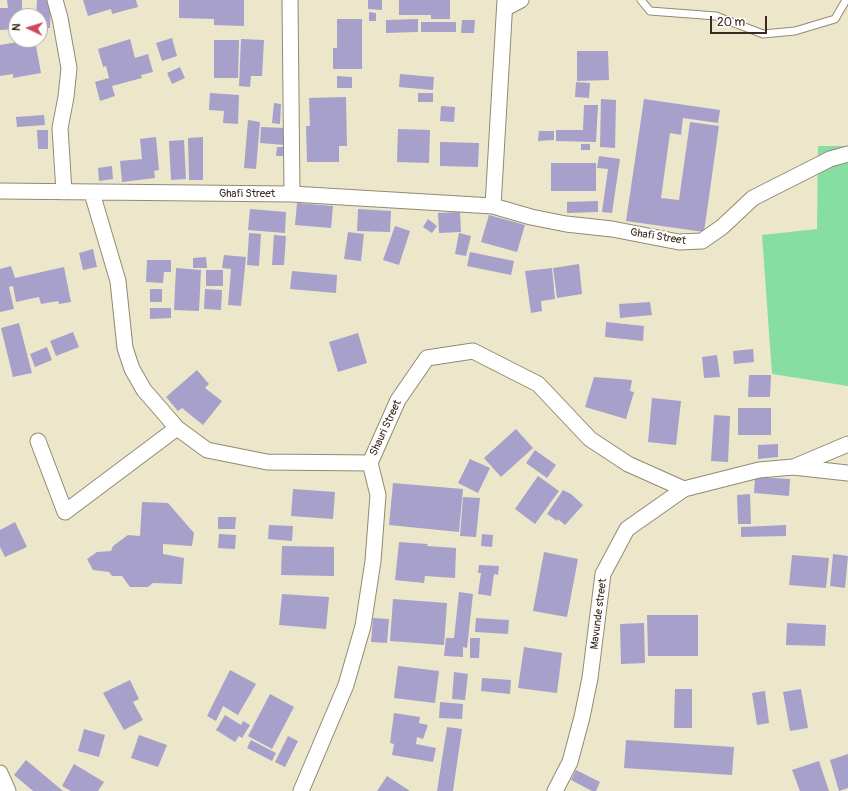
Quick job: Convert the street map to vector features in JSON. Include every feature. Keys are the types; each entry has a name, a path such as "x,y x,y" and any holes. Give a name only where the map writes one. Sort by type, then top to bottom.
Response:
{"street":[{"path":"55,0 60,18 69,68 66,97 60,128 64,192"},
{"path":"290,0 292,194"},
{"path":"493,206 505,4 521,0"},
{"name":"Ghafi Street","path":"0,191 292,194 493,206 531,218 566,224 612,229 679,242 702,241 722,227 753,198 830,160 848,154"},
{"name":"Shauri Street","path":"92,193 118,281 125,348 132,369 144,390 177,428 207,450 266,462 370,463 398,400 427,358 474,351 538,384 590,438 628,464 684,489"},
{"path":"38,442 65,512 177,428"},
{"path":"793,467 848,444"},
{"path":"301,791 346,685 363,626 373,561 378,495 370,463"},
{"name":"Mavunde street","path":"555,791 570,762 582,717 590,678 603,574 627,528 684,489 759,470 793,467 848,473"},
{"path":"0,773 8,791"}],"lane":[{"path":"641,0 650,11 716,16 763,34 795,31 835,19 846,0"}],"green space":[{"path":"818,146 848,146 848,386 772,374 762,235 817,229"}],"building":[{"path":"7,0 22,0 22,8 8,8"},
{"path":"37,0 51,0 50,28 48,28 48,8 36,8"},
{"path":"83,0 136,0 138,7 112,14 111,9 88,16"},
{"path":"179,0 244,0 244,26 214,25 214,19 179,18"},
{"path":"368,0 382,0 382,10 368,9"},
{"path":"399,0 450,0 450,19 431,19 431,15 399,15"},
{"path":"0,8 8,8 8,30 0,30"},
{"path":"369,12 376,13 376,21 369,21"},
{"path":"337,19 362,19 362,69 333,69 333,48 337,48"},
{"path":"418,19 418,32 386,33 386,20"},
{"path":"462,20 475,20 474,33 461,33"},
{"path":"421,22 456,22 456,32 421,32"},
{"path":"172,38 177,56 162,61 156,43"},
{"path":"130,39 135,58 148,54 153,72 141,75 142,78 112,86 115,96 100,101 95,82 109,78 106,66 103,67 98,49"},
{"path":"241,39 264,40 262,76 251,76 250,87 239,86"},
{"path":"214,40 239,40 238,78 214,78"},
{"path":"8,44 8,48 36,48 41,73 13,78 13,74 0,76 0,45"},
{"path":"577,51 608,51 609,80 577,81"},
{"path":"180,67 185,78 172,84 167,73"},
{"path":"400,74 434,77 433,90 399,87"},
{"path":"337,76 352,77 352,88 337,88"},
{"path":"576,82 590,83 589,98 575,97"},
{"path":"210,93 239,95 238,124 223,123 224,111 209,110"},
{"path":"418,93 433,93 433,102 418,102"},
{"path":"346,97 347,146 339,146 339,162 307,162 306,126 310,126 309,98"},
{"path":"601,99 616,100 615,148 600,147"},
{"path":"644,99 720,110 718,123 683,118 681,135 670,133 661,198 679,200 690,122 719,126 704,232 626,221"},
{"path":"274,103 281,104 280,124 272,123"},
{"path":"584,105 598,105 596,142 556,141 556,130 583,130"},
{"path":"441,106 455,107 454,122 440,121"},
{"path":"44,115 45,125 17,127 16,117"},
{"path":"248,120 260,122 256,169 244,168"},
{"path":"261,127 286,128 285,145 260,143"},
{"path":"398,129 430,130 429,163 397,162"},
{"path":"37,130 48,130 48,149 38,149"},
{"path":"539,131 554,131 554,140 538,141"},
{"path":"156,137 159,170 154,171 155,178 122,182 120,161 142,159 140,139"},
{"path":"203,137 203,180 189,180 188,138"},
{"path":"184,140 186,179 171,180 169,141"},
{"path":"440,142 479,143 478,167 440,166"},
{"path":"581,144 590,144 590,150 581,150"},
{"path":"277,147 284,147 283,156 276,156"},
{"path":"599,156 620,159 612,213 602,212 608,169 597,168"},
{"path":"551,163 596,163 596,191 551,191"},
{"path":"112,166 113,179 99,181 98,168"},
{"path":"598,201 598,212 567,213 567,202"},
{"path":"297,203 333,206 331,228 295,225"},
{"path":"250,209 286,212 285,233 248,230"},
{"path":"358,209 391,211 390,232 357,231"},
{"path":"460,212 461,232 439,233 438,213"},
{"path":"489,215 525,225 517,252 481,242"},
{"path":"428,219 437,226 432,233 423,227"},
{"path":"395,226 410,231 399,265 383,260"},
{"path":"348,232 364,234 361,261 344,259"},
{"path":"249,233 261,234 259,266 247,265"},
{"path":"459,233 471,236 466,256 455,254"},
{"path":"274,235 286,236 284,265 272,265"},
{"path":"93,249 97,267 83,270 79,253"},
{"path":"470,252 514,261 511,275 467,266"},
{"path":"224,255 246,257 241,306 228,305 231,269 222,268"},
{"path":"206,257 207,268 193,268 193,258"},
{"path":"147,260 171,260 171,272 164,272 163,283 146,282"},
{"path":"579,264 582,294 557,298 553,268"},
{"path":"11,266 15,278 64,267 71,302 59,304 58,301 41,304 39,297 16,302 13,286 9,287 14,309 0,312 0,269"},
{"path":"176,268 201,270 199,311 174,310"},
{"path":"552,268 555,299 541,301 542,311 531,313 525,271"},
{"path":"206,270 223,270 223,286 206,286"},
{"path":"292,271 337,275 336,293 290,289"},
{"path":"150,289 162,289 162,302 150,302"},
{"path":"205,289 222,290 221,310 204,309"},
{"path":"650,302 652,315 620,318 619,304"},
{"path":"150,308 171,308 171,318 150,319"},
{"path":"606,322 644,326 643,341 605,337"},
{"path":"19,323 32,373 13,377 1,328"},
{"path":"73,332 79,347 56,356 50,341"},
{"path":"358,333 367,363 338,372 329,342"},
{"path":"47,347 52,360 35,367 30,354"},
{"path":"753,349 754,362 734,364 733,351"},
{"path":"717,355 720,377 704,378 702,357"},
{"path":"197,370 209,384 205,388 222,401 203,425 182,408 178,411 166,397"},
{"path":"749,375 771,375 770,397 748,397"},
{"path":"594,377 632,380 630,391 634,392 626,419 585,407"},
{"path":"652,398 681,401 676,445 648,442"},
{"path":"738,408 771,408 771,435 738,435"},
{"path":"714,415 730,416 728,462 711,461"},
{"path":"516,429 533,448 501,477 484,458"},
{"path":"778,444 778,457 758,459 758,445"},
{"path":"535,450 556,465 547,478 526,463"},
{"path":"470,459 490,468 478,493 458,483"},
{"path":"538,476 559,491 535,524 515,509"},
{"path":"755,477 790,479 789,496 754,493"},
{"path":"393,483 463,489 459,532 389,525"},
{"path":"293,489 335,492 333,519 291,516"},
{"path":"563,490 571,494 583,505 565,525 558,519 557,521 547,514"},
{"path":"750,494 751,524 738,524 737,495"},
{"path":"463,497 480,498 476,537 460,536"},
{"path":"142,502 168,503 194,533 192,546 163,544 163,554 184,558 182,584 153,583 148,587 130,587 122,576 112,576 109,572 93,570 87,559 97,552 111,551 113,546 128,535 140,536"},
{"path":"218,517 236,517 235,529 218,529"},
{"path":"15,522 27,547 5,557 0,547 0,530"},
{"path":"269,525 293,526 292,541 268,539"},
{"path":"786,525 786,536 741,537 741,527"},
{"path":"219,534 236,535 235,549 218,548"},
{"path":"482,534 493,535 492,547 481,546"},
{"path":"399,542 456,548 455,578 425,576 424,583 395,580"},
{"path":"282,546 334,547 334,576 281,575"},
{"path":"544,552 578,559 567,617 533,611"},
{"path":"833,554 848,556 845,588 830,586"},
{"path":"792,555 829,558 826,588 789,585"},
{"path":"479,565 499,566 498,575 494,574 491,596 478,594 481,573 478,573"},
{"path":"459,592 473,594 467,648 463,647 463,657 444,656 446,638 454,638"},
{"path":"282,594 329,597 326,629 279,625"},
{"path":"393,599 447,603 444,645 390,641"},
{"path":"647,615 698,615 698,656 648,656"},
{"path":"373,618 389,619 387,643 371,642"},
{"path":"476,618 509,620 508,634 475,632"},
{"path":"644,623 645,663 621,664 620,624"},
{"path":"787,623 826,625 825,646 786,645"},
{"path":"470,638 480,638 479,658 470,658"},
{"path":"524,647 562,653 557,693 518,688"},
{"path":"398,666 439,671 435,703 394,698"},
{"path":"230,670 256,684 238,715 223,706 216,721 207,716"},
{"path":"454,672 468,674 465,700 452,699"},
{"path":"482,678 511,680 510,694 481,691"},
{"path":"130,680 139,699 133,702 143,720 124,730 103,693"},
{"path":"675,689 692,689 692,728 674,728"},
{"path":"801,689 808,728 790,731 783,692"},
{"path":"765,691 769,723 757,725 752,693"},
{"path":"270,694 294,707 272,749 248,736"},
{"path":"440,702 463,704 462,719 439,718"},
{"path":"394,713 420,717 419,723 428,725 423,739 417,737 416,744 436,748 433,762 392,755 394,744 390,743"},
{"path":"225,715 241,725 243,721 250,725 242,738 239,736 235,742 216,730"},
{"path":"447,727 462,729 453,791 437,791"},
{"path":"84,729 105,735 99,757 78,751"},
{"path":"139,735 167,745 158,767 131,758"},
{"path":"288,736 298,741 285,767 275,762"},
{"path":"251,740 276,753 272,761 247,748"},
{"path":"626,740 734,747 732,775 624,768"},
{"path":"848,754 848,788 839,791 830,760"},
{"path":"26,760 63,791 33,791 14,775"},
{"path":"819,761 829,791 800,791 792,770"},
{"path":"74,764 104,782 98,791 71,791 62,786"},
{"path":"576,770 600,782 596,791 592,791 571,780"},
{"path":"387,776 410,791 377,791"}]}
